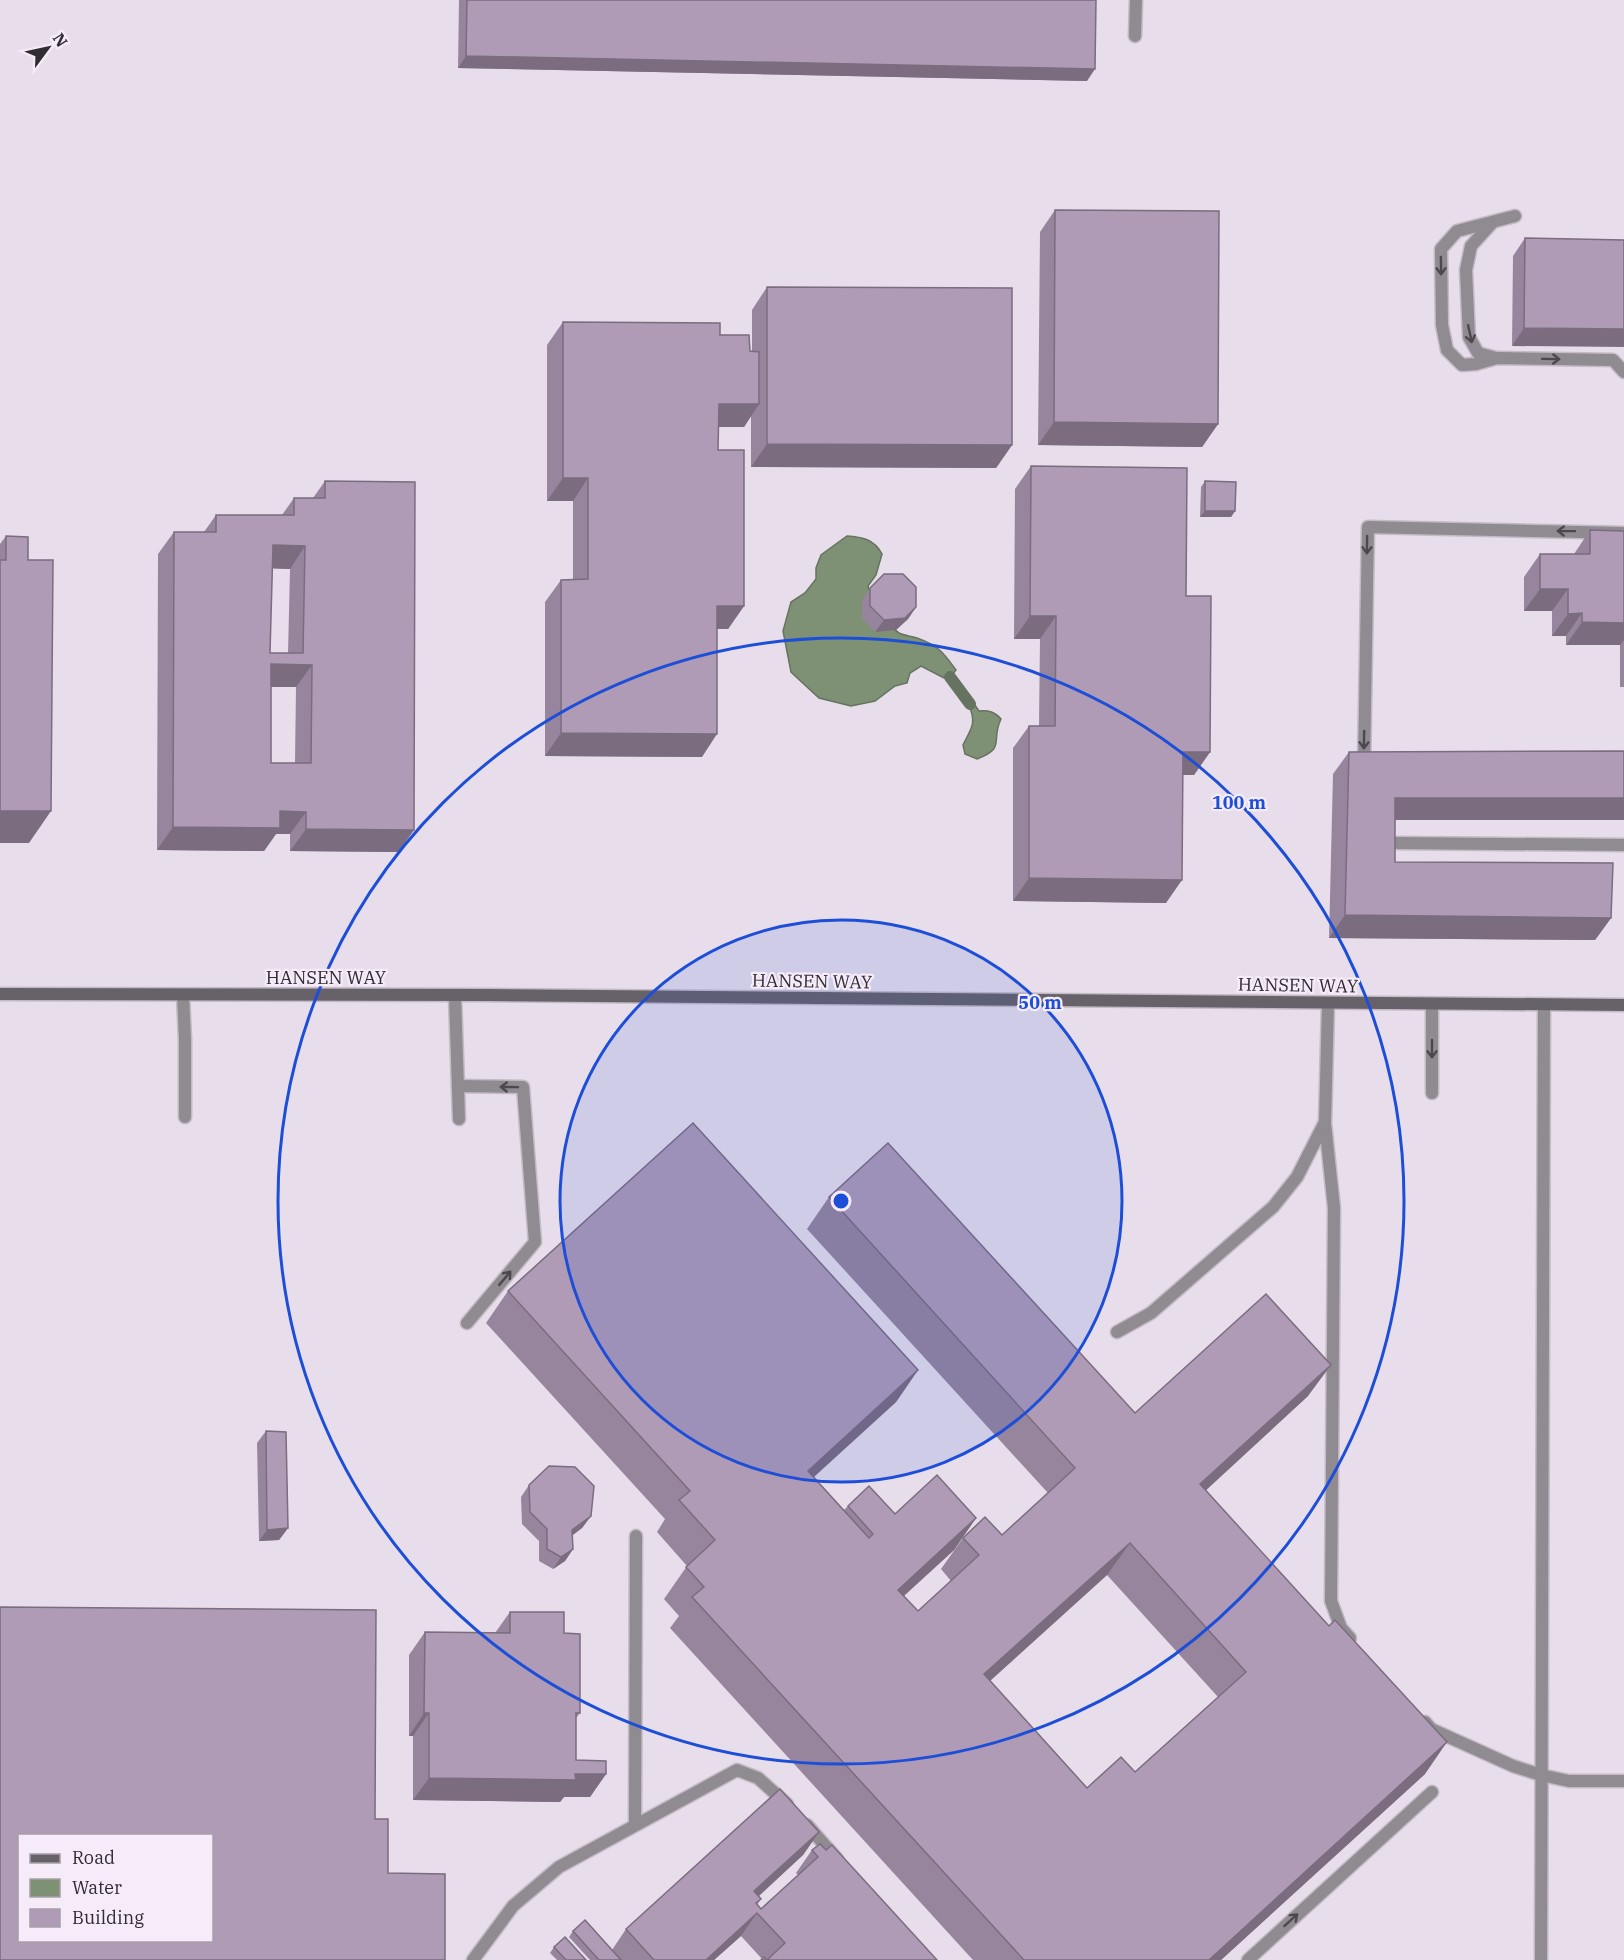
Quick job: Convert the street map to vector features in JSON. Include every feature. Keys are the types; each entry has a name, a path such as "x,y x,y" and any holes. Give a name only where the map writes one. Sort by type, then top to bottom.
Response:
{"street":[{"name":"HANSEN WAY","path":"0,994 1624,1005"}],"lane":[{"path":"1136,0 1136,36"},
{"path":"1497,358 1462,365 1447,350 1442,325 1441,249 1457,231 1515,216"},
{"path":"1492,222 1470,246 1466,270 1469,337 1478,353 1497,358 1613,360 1624,372"},
{"path":"1375,767 1364,767 1368,527 1624,533"},
{"path":"1397,843 1624,845"},
{"path":"183,995 185,1117"},
{"path":"455,996 459,1119"},
{"path":"1328,1004 1325,1123 1334,1208 1331,1601 1341,1628 1356,1645"},
{"path":"1432,1005 1432,1093"},
{"path":"1541,1960 1544,1005"},
{"path":"458,1086 523,1087 535,1242 467,1323"},
{"path":"1116,1332 1151,1313 1273,1207 1297,1177 1325,1123"},
{"path":"635,1825 636,1536"},
{"path":"1416,1712 1431,1729 1513,1766 1569,1781 1624,1781"},
{"path":"473,1960 513,1906 559,1867 736,1770 758,1778 798,1814 843,1866"},
{"path":"1248,1960 1432,1792"}],"water":[{"path":"847,536 867,540 879,549 882,554 876,575 868,586 873,598 895,630 903,635 924,641 944,654 956,670 948,680 921,666 910,673 907,683 895,686 875,701 851,706 819,698 791,672 783,631 791,602 805,593 816,579 816,568 821,555"},
{"path":"972,701 979,711 991,712 1001,719 995,747 977,759 965,754 963,745 973,722 969,706"}],"building":[{"path":"467,0 1096,0 1095,69 466,56"},
{"path":"1055,210 1219,211 1218,424 1054,422"},
{"path":"1525,238 1624,240 1624,329 1524,328"},
{"path":"767,287 1012,288 1012,445 767,444"},
{"path":"563,322 720,323 720,335 749,335 750,351 759,352 759,404 719,404 718,450 744,450 744,606 717,606 717,734 561,733 561,580 588,579 588,478 563,478"},
{"path":"1031,466 1187,468 1186,596 1211,596 1210,752 1183,752 1182,880 1029,878 1029,726 1055,726 1056,616 1030,616"},
{"path":"325,481 415,482 414,830 306,829 306,812 280,811 280,828 173,827 174,532 216,532 216,515 294,515 294,498 325,498","holes":["273,545 305,546 303,653 270,653","271,664 312,665 311,763 271,763"]},
{"path":"1205,481 1236,482 1235,511 1205,511"},
{"path":"1590,530 1624,531 1624,623 1582,622 1582,613 1568,614 1568,589 1540,589 1540,554 1590,554"},
{"path":"6,536 28,537 28,560 53,560 51,811 0,811 0,560 6,560"},
{"path":"884,574 903,574 916,587 916,607 905,618 884,620 870,606 870,588"},
{"path":"1624,751 1624,798 1395,798 1395,862 1613,863 1611,918 1345,915 1349,752"},
{"path":"693,1123 918,1370 808,1471 869,1538 873,1534 848,1506 869,1486 895,1514 937,1475 976,1518 898,1590 918,1611 979,1555 963,1538 985,1517 1002,1535 1075,1468 829,1197 888,1143 1135,1413 1266,1294 1331,1365 1200,1484 1329,1626 1335,1620 1447,1742 1209,1960 1024,1960 692,1597 704,1587 686,1567 715,1540 679,1500 690,1491 508,1291","holes":["1130,1543 1246,1672 1135,1772 1121,1757 1087,1788 984,1674"]},
{"path":"266,1431 286,1432 288,1528 267,1530"},
{"path":"549,1466 575,1467 594,1486 591,1516 572,1530 573,1549 561,1557 547,1549 547,1529 530,1512 529,1485"},
{"path":"0,1607 376,1610 375,1819 388,1819 388,1873 445,1874 445,1960 0,1960"},
{"path":"510,1612 564,1612 564,1633 580,1634 580,1713 576,1713 576,1760 606,1761 606,1774 575,1774 576,1780 429,1778 429,1713 424,1713 425,1632 510,1633"},
{"path":"780,1789 819,1832 754,1891 761,1899 756,1903 761,1909 818,1857 812,1850 820,1844 826,1850 832,1845 937,1960 767,1960 785,1943 757,1913 706,1960 654,1960 626,1929"},
{"path":"585,1920 621,1960 599,1960 573,1931"},
{"path":"565,1937 586,1960 566,1960 554,1947"}],"waterway":[{"path":"950,677 970,704"}]}
